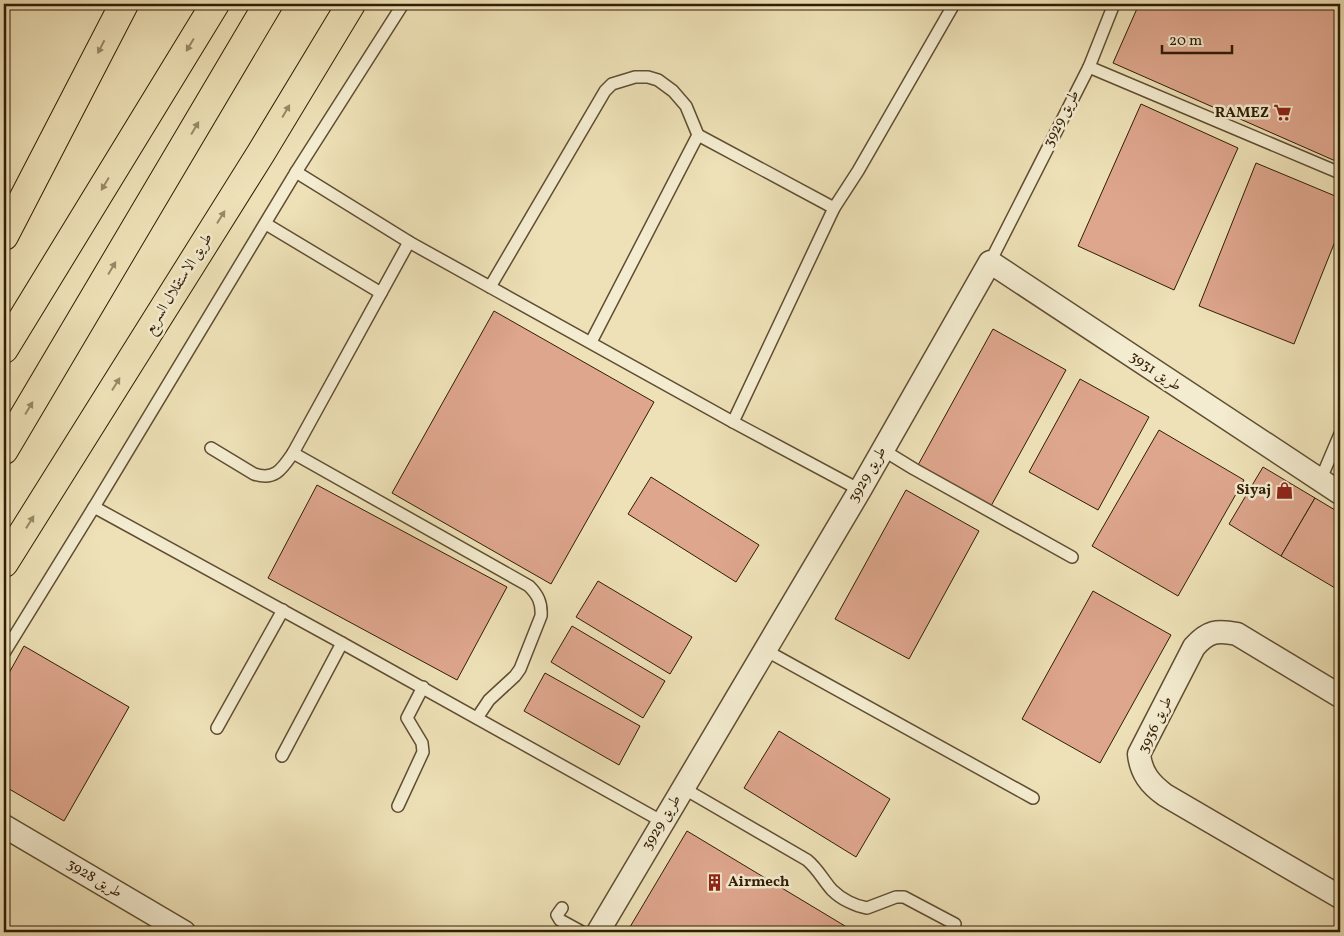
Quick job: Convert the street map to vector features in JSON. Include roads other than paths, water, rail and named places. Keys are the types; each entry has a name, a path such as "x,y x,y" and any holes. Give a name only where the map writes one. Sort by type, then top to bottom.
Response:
{"main road":[{"path":"4,236 124,4"},
{"path":"4,349 215,4"},
{"path":"4,450 268,4"},
{"name":"طريق الاستقلال السريع","path":"4,563 261,154 351,4"}],"street":[{"path":"4,211 19,192 34,178"},
{"name":"طريق 3929","path":"598,932 860,490 990,262"},
{"name":"طريق 3931","path":"990,262 1340,494"},
{"name":"طريق 3936","path":"1340,696 1237,634 1212,632 1194,646 1139,754 1140,766 1145,777 1154,788 1165,796 1340,897"},
{"name":"طريق 3928","path":"4,826 184,932"}],"lane":[{"path":"4,653 296,172 403,4"},
{"path":"733,422 834,208 858,171 954,4"},
{"name":"طريق 3929","path":"990,262 1089,67 1114,4"},
{"path":"1089,67 1340,173"},
{"path":"490,287 600,99 612,84 635,76 658,80 673,91 686,106 698,135 834,208"},
{"path":"590,342 698,135"},
{"path":"296,172 409,242 733,422 860,490"},
{"path":"266,224 381,293"},
{"path":"211,448 262,477 278,473 293,454 409,242"},
{"path":"1320,482 1340,434"},
{"path":"883,450 1072,557"},
{"path":"293,454 529,586 535,592 542,608 541,616 520,669 489,700 477,718"},
{"path":"94,507 663,822"},
{"path":"217,728 283,610"},
{"path":"282,756 342,643"},
{"path":"765,650 1033,798"},
{"path":"398,806 423,752 422,743 407,718 422,688"},
{"path":"683,788 807,860 819,871 831,889 846,900 867,908 896,897 904,897 955,924"},
{"path":"562,908 557,915 560,920 582,932"}],"place":[{"name":"RAMEZ","path":"1283,113"},
{"name":"Siyaj","path":"1285,490"},
{"name":"Airmech","path":"714,882"}]}
